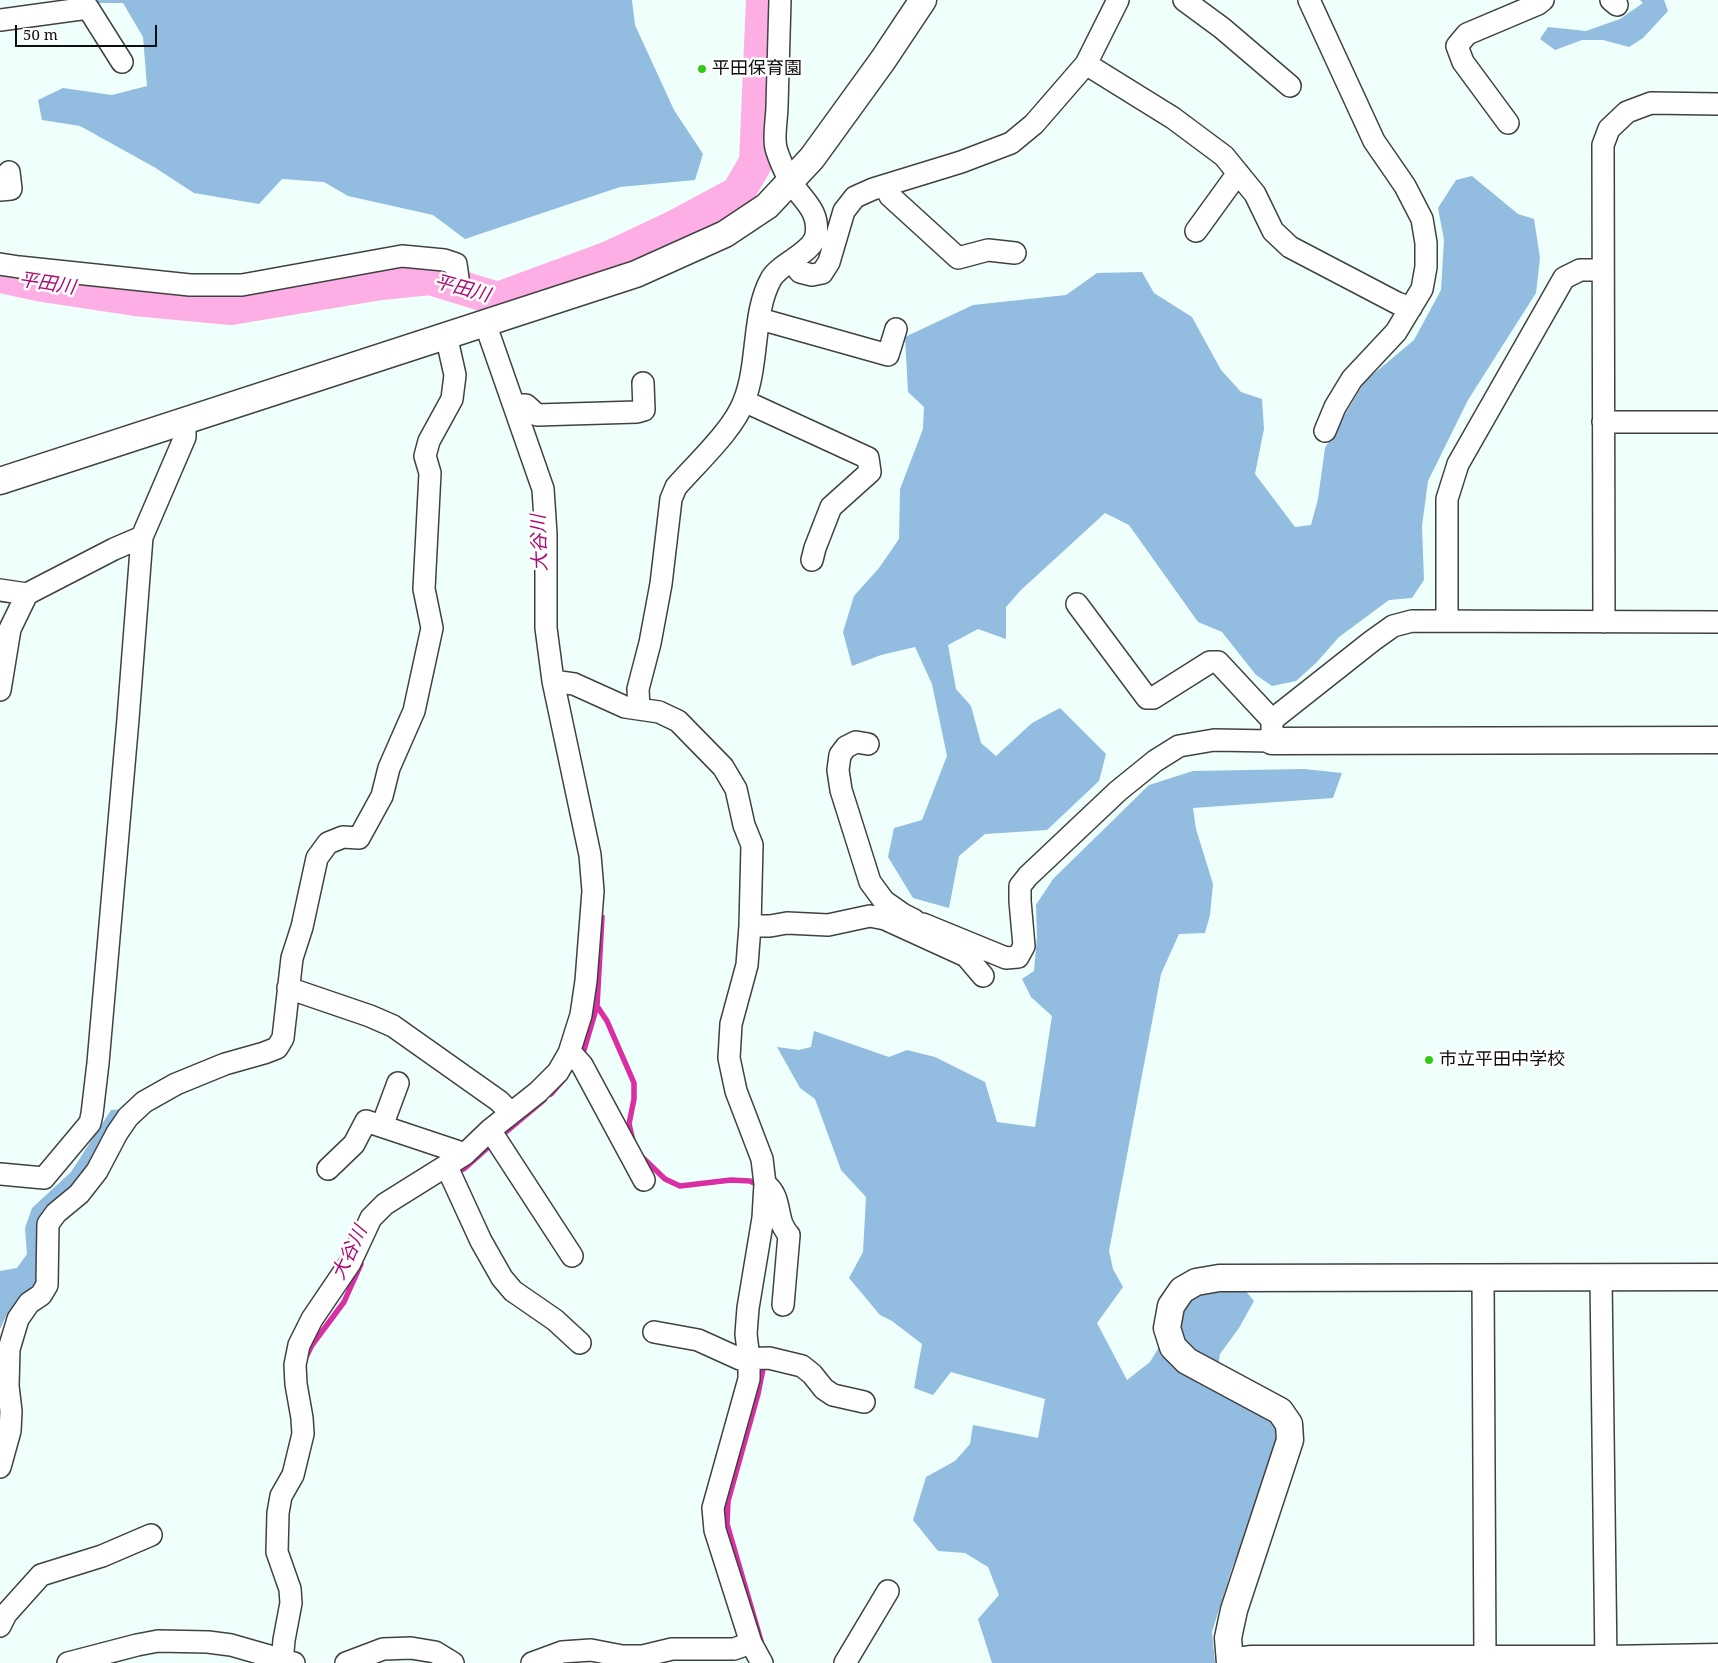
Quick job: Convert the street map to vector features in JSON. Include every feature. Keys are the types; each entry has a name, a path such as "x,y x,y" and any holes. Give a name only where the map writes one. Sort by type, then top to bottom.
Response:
{"street":[{"path":"639,709 638,689 650,642 661,584 671,499 676,487 733,422 744,401 754,367 764,299 771,280 779,269 807,250 816,236 815,219 809,204 790,182 776,147 780,0"},
{"path":"0,481 185,419 636,274 725,234 767,206 812,158 883,60 923,0"},
{"path":"792,261 800,272 812,275 822,273 829,262 844,211 855,197 962,162 1011,143 1034,124 1086,64 1118,0"},
{"path":"1184,0 1222,28 1290,86"},
{"path":"1310,0 1374,141 1404,186 1422,219 1426,243 1426,267 1422,289 1396,332 1352,379 1335,407 1326,431"},
{"path":"1508,123 1463,62 1457,46 1467,34 1538,4 1543,0"},
{"path":"0,20 88,8 122,62"},
{"path":"1086,64 1174,118 1224,156 1255,194 1273,230 1290,247 1396,303 1411,308"},
{"path":"1604,622 1603,144 1609,129 1627,112 1651,104 1718,104"},
{"path":"1196,231 1238,173"},
{"path":"885,186 890,196 958,258 988,250 1015,253"},
{"path":"0,264 190,285 242,284 402,256 444,260 456,264 458,278"},
{"path":"1447,621 1447,499 1458,464 1564,278 1580,270 1603,270"},
{"path":"760,319 888,355 896,329"},
{"path":"485,323 544,489 546,628 553,681 590,855 593,890 586,981 575,1058 644,1180"},
{"path":"0,1467 10,1430 9,1349 18,1320 29,1302 41,1294 47,1285 48,1224 56,1213 79,1194 97,1171 117,1133 128,1117 144,1102 176,1084 277,1048 283,1038 292,958 302,927 317,858 328,843 343,837 359,838 382,796 389,768 414,712 432,628 424,589 430,473 425,456 429,441 452,399 455,375 446,335"},
{"path":"514,405 526,405 537,415 637,412 644,410 643,383"},
{"path":"744,401 868,458 870,472 832,506 812,560"},
{"path":"0,1174 44,1178 90,1123 98,1063 142,537 186,437 185,419"},
{"path":"1603,422 1718,422"},
{"path":"0,590 27,594 142,537"},
{"path":"0,690 10,630 27,594"},
{"path":"1077,604 1146,698 1153,698 1210,662 1218,662 1272,730"},
{"path":"1272,730 1372,640 1394,626 1412,621 1718,622"},
{"path":"553,681 574,684 625,707 659,712 678,721 723,767 736,789 744,825 752,845 750,926 746,965 732,1024 729,1058 736,1091 762,1159 765,1184 763,1218 748,1308 746,1334 749,1378 713,1508 715,1530 751,1643 762,1663"},
{"path":"750,926 787,924 828,925 870,916 921,929 1006,958 1018,957 1024,946 1020,886 1028,876 1118,791 1155,761 1179,746 1272,730 1718,740"},
{"path":"868,744 856,742 846,748 840,755 838,770 841,790 870,882 884,901 921,929 966,956 983,976"},
{"path":"288,988 370,1016 393,1026 500,1101 511,1113"},
{"path":"68,1663 158,1641 208,1642 231,1645 286,1662 284,1640 291,1603 290,1589 277,1552 278,1513 281,1496 292,1475 300,1452 303,1434 294,1365 299,1345 312,1320 350,1263 371,1218 385,1204 450,1174 465,1154 495,1136 511,1113 538,1092 575,1058"},
{"path":"382,1126 398,1083"},
{"path":"328,1169 354,1144 366,1121 465,1154"},
{"path":"495,1136 572,1256"},
{"path":"450,1174 481,1241 502,1278 513,1291 556,1320 580,1343"},
{"path":"765,1184 772,1188 782,1225 788,1235 783,1305"},
{"path":"1718,1277 1219,1278 1196,1282 1182,1290 1171,1306 1167,1328 1173,1347 1187,1361 1280,1411 1289,1424 1290,1440 1234,1610 1228,1638 1230,1662 1250,1659 1485,1658 1606,1661 1718,1657"},
{"path":"1483,1278 1485,1658"},
{"path":"1601,1278 1606,1661"},
{"path":"654,1332 698,1340 740,1359 768,1358 802,1366 812,1374 824,1389 834,1395 864,1402"},
{"path":"0,1626 6,1614 41,1575 102,1556 151,1536"},
{"path":"846,1663 888,1591"},
{"path":"532,1663 562,1652 575,1657 590,1650 622,1656 643,1656 672,1649 734,1649 751,1643"},
{"path":"346,1663 383,1649 411,1648 435,1652 453,1663"}],"shaded area":[{"path":"78,0 632,0 635,25 674,110 703,154 695,180 620,187 465,239 433,215 348,196 324,182 282,179 259,204 194,193 154,167 80,126 42,120 38,100 63,88 112,95 147,86 143,37 123,3 78,3"},
{"path":"1640,0 1664,0 1668,11 1643,38 1629,47 1603,40 1582,40 1555,50 1540,39 1548,27 1586,31 1620,19 1643,3"},
{"path":"1472,176 1518,214 1534,219 1540,258 1536,293 1468,400 1428,481 1422,526 1424,580 1412,598 1389,600 1339,637 1316,663 1296,681 1272,686 1256,675 1222,632 1198,622 1129,525 1105,513 1021,590 1006,607 1006,639 978,629 948,645 956,689 971,706 981,743 996,756 1032,723 1060,708 1106,754 1099,781 1047,830 985,834 959,856 949,908 913,898 888,857 894,828 922,820 947,756 932,684 915,647 881,655 852,666 843,632 854,596 879,568 899,539 900,489 923,429 924,407 908,392 905,337 973,305 1066,295 1097,273 1142,272 1154,293 1192,317 1221,370 1241,392 1262,399 1264,429 1255,474 1295,527 1311,525 1318,499 1325,448 1365,381 1414,340 1441,290 1444,240 1438,208 1456,180"},
{"path":"1304,769 1342,773 1333,798 1193,808 1196,829 1213,884 1210,915 1205,933 1179,934 1161,974 1109,1251 1113,1269 1123,1287 1097,1323 1127,1380 1150,1362 1181,1311 1194,1296 1244,1289 1254,1301 1239,1328 1220,1354 1215,1385 1258,1409 1277,1425 1275,1462 1232,1568 1212,1632 1215,1663 992,1663 978,1619 999,1595 988,1567 965,1553 938,1551 913,1520 926,1477 955,1461 970,1444 973,1425 1038,1438 1045,1399 951,1372 933,1395 914,1388 922,1344 892,1321 880,1315 849,1278 863,1252 866,1197 841,1170 815,1099 800,1088 777,1047 799,1050 811,1047 814,1031 889,1057 907,1050 935,1057 985,1082 997,1122 1035,1127 1052,1016 1031,997 1022,979 1034,971 1037,937 1036,905 1053,879 1149,785 1193,771"},
{"path":"124,1109 105,1145 66,1195 45,1207 38,1234 39,1276 25,1299 7,1314 0,1329 0,1271 17,1268 27,1254 25,1228 32,1208 71,1172 111,1110"}],"waterway":[{"name":"平田川","path":"0,276 43,285 135,299 231,308 381,283 430,278 498,299 609,258 673,228 738,193 756,162 763,0"},
{"name":"大谷川","path":"580,1056 584,1050 597,1006 602,917"},
{"path":"597,1006 607,1021 634,1083 634,1099 629,1124 633,1141"},
{"name":"大谷川","path":"551,1094 565,1078"},
{"name":"大谷川","path":"500,1137 544,1100"},
{"name":"大谷川","path":"455,1173 465,1168 493,1143"},
{"path":"641,1156 665,1179 680,1186 731,1180 750,1181 760,1186"},
{"name":"大谷川","path":"305,1359 312,1345 344,1302 361,1264"},
{"path":"761,1641 727,1524 728,1501 758,1394 763,1369"}],"place":[{"name":"平田保育園","path":"702,69"},
{"name":"市立平田中学校","path":"1429,1060"}]}
